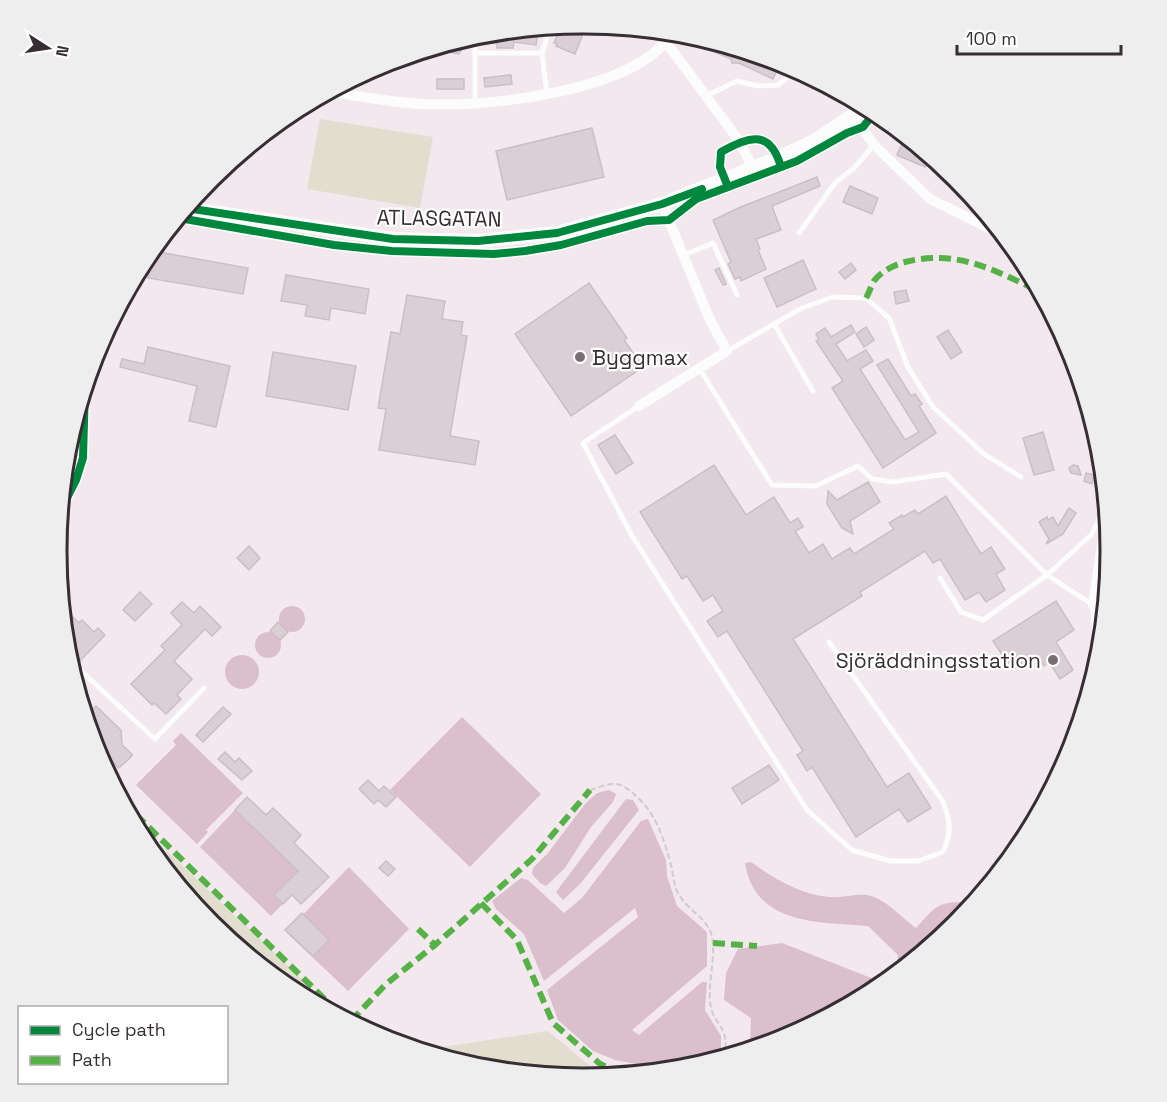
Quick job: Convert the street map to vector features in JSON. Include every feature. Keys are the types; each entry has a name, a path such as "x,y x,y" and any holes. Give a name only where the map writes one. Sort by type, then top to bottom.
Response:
{"street":[{"path":"344,94 421,104 475,103 547,94 604,80 649,56 664,41"},
{"path":"671,42 706,96 740,142 753,168"},
{"name":"ATLASGATAN","path":"196,209 393,238 478,241 558,233 662,204 753,168 814,141 857,114"},
{"path":"854,116 874,145 930,200 985,226"},
{"path":"639,406 726,351 710,320 662,204"},
{"path":"1097,608 1093,605 1100,560"}],"lane":[{"path":"547,36 542,53 547,94"},
{"path":"475,46 475,103"},
{"path":"475,53 542,53"},
{"path":"706,96 737,81 758,86 778,85 787,77"},
{"path":"799,232 836,183 855,168 874,145"},
{"path":"684,255 713,243 737,295"},
{"path":"726,351 802,308 833,297 866,298 889,318 908,366 933,407 984,454 1021,477"},
{"path":"774,324 813,390"},
{"path":"699,368 772,485 816,486 858,466 872,479 893,482 946,474 1047,575 1093,605 1094,629"},
{"path":"639,406 583,443 632,536 807,810 852,849 890,861 918,861 943,852 950,836 950,817 942,800 829,642"},
{"path":"940,578 961,612 983,620 1047,575 1092,535 1099,520"},
{"path":"81,670 155,740 204,688"}],"path":[{"path":"590,790 616,784 631,791 643,802 654,818 664,841 676,890 690,910 706,923 711,934 710,1002 713,1014 725,1034 726,1047"}],"shaded area":[{"path":"320,119 433,137 420,208 307,189"},
{"path":"82,430 81,459 72,478"},
{"path":"292,606 301,610 305,619 301,628 292,632 283,628 279,619 283,610"},
{"path":"268,632 277,636 281,645 277,654 268,658 259,654 255,645 259,636"},
{"path":"242,655 254,660 259,672 254,684 242,689 230,684 225,672 230,660"},
{"path":"462,717 541,794 470,867 390,790"},
{"path":"181,733 243,793 206,830 208,832 197,844 136,785 176,745 173,741"},
{"path":"609,790 616,794 613,802 591,827 565,868 546,886 540,883 532,874 533,868 548,853 585,804 597,793"},
{"path":"247,797 319,867 271,916 200,847"},
{"path":"626,799 633,800 639,810 580,884 563,900 556,892"},
{"path":"648,819 666,860 667,876 677,906 707,932 707,966 632,1030 639,1035 702,982 707,982 705,1010 721,1036 721,1049 684,1058 637,1064 615,1060 593,1051 558,1020 547,990 638,917 635,908 544,981 524,934 496,909 492,901 521,878 528,880 564,913 582,898 641,821"},
{"path":"156,841 316,992 269,961 218,916 195,892"},
{"path":"751,862 778,880 819,896 867,895 874,897 887,904 916,928 937,907 948,903 962,902 897,962 898,955 868,926 810,921 775,910 762,899 751,884 745,863"},
{"path":"349,867 409,929 348,991 286,932"},
{"path":"782,943 872,978 812,1014 750,1040 751,1018 724,1000 726,973 738,949"},
{"path":"548,1031 592,1068 516,1063 483,1058 441,1047"}],"building":[{"path":"583,34 575,54 554,43 557,36"},
{"path":"537,37 536,45 514,42 513,48 497,48 497,43 492,43"},
{"path":"462,49 459,54 449,52"},
{"path":"713,51 776,72 773,79 739,63 732,63 731,59"},
{"path":"511,75 512,84 485,87 484,78"},
{"path":"437,79 464,79 464,89 437,89"},
{"path":"592,128 604,177 507,200 496,151"},
{"path":"902,144 926,165 925,167 897,155"},
{"path":"817,177 820,186 772,206 781,230 756,239 766,269 741,281 740,277 735,279 728,264 731,262 713,220"},
{"path":"850,186 878,198 872,214 843,202"},
{"path":"162,253 248,268 243,294 148,278 149,272"},
{"path":"803,260 816,289 777,307 764,278"},
{"path":"851,263 856,270 845,279 839,272"},
{"path":"719,268 726,284 723,285 715,270"},
{"path":"286,275 369,289 365,314 331,308 329,320 305,316 307,305 281,301"},
{"name":"Byggmax","path":"589,283 627,338 624,340 643,367 571,416 515,334"},
{"path":"906,290 909,301 896,304 894,292"},
{"path":"407,295 445,301 442,319 463,322 461,335 467,336 450,436 479,441 475,465 379,450 386,409 378,408 391,332 400,334"},
{"path":"851,325 855,332 836,344 847,361 866,350 873,361 860,369 905,440 919,432 877,365 888,359 911,396 915,394 922,404 919,406 936,433 883,468 832,388 843,381 816,341 819,339 816,334 825,328 831,337"},
{"path":"866,327 874,340 864,347 856,334"},
{"path":"948,330 962,352 951,359 937,337"},
{"path":"148,347 230,366 216,427 189,421 197,386 120,367 122,359 144,364"},
{"path":"273,352 356,366 348,410 266,396"},
{"path":"1043,432 1054,470 1034,475 1023,438"},
{"path":"615,435 633,463 616,474 598,445"},
{"path":"714,465 746,515 774,497 790,523 798,518 803,527 795,531 809,553 823,544 832,559 850,548 854,554 894,529 889,523 915,510 918,514 946,496 981,554 991,547 1005,569 996,574 1005,590 986,602 979,592 965,600 940,559 933,563 925,551 860,592 862,596 793,639 887,787 909,773 931,808 908,822 899,809 856,837 812,767 807,771 797,755 803,751 727,631 718,637 707,621 723,611 713,595 703,601 687,576 682,579 640,512"},
{"path":"1073,465 1078,466 1081,475 1071,473 1069,468"},
{"path":"1086,473 1094,475 1092,484 1084,481"},
{"path":"868,482 880,502 850,521 853,534 842,528 827,504 828,491 837,500"},
{"path":"1069,508 1076,513 1063,534 1046,544 1049,539 1039,522 1047,517 1048,520 1053,517 1058,526"},
{"path":"249,546 260,558 249,570 237,558"},
{"path":"140,592 152,604 135,621 123,610"},
{"path":"1056,601 1074,630 1056,642 1073,670 1060,679 1049,662 1044,666 1036,655 1012,670 993,641"},
{"path":"182,602 194,613 200,606 221,627 212,636 205,629 174,661 192,679 177,695 181,699 166,714 154,703 152,705 131,684 165,650 161,646 182,625 171,613"},
{"path":"71,615 79,623 82,620 94,632 98,628 105,635 79,662"},
{"path":"278,622 288,632 280,640 270,631"},
{"path":"96,706 121,730 122,745 132,756 119,768 111,760 106,749 92,710"},
{"path":"223,707 231,714 203,742 196,735"},
{"path":"225,752 235,762 239,758 252,771 242,780 218,759"},
{"path":"769,765 779,780 742,804 732,788"},
{"path":"368,780 379,791 384,786 396,797 386,807 378,800 374,804 359,789"},
{"path":"247,797 266,815 273,808 301,835 294,843 329,877 301,904 292,895 283,904 274,895 298,871 235,810"},
{"path":"386,861 395,869 388,876 379,868"},
{"path":"302,913 329,940 313,956 285,930"}],"marked path":[{"path":"866,298 874,281 884,272 901,263 924,259 942,258 975,264 1026,285"},
{"path":"418,929 435,945 532,859 590,790"},
{"path":"145,824 321,995"},
{"path":"481,903 517,940 553,1023 606,1067"},
{"path":"713,943 757,946"},
{"path":"357,1015 385,985 435,945"}],"cycle path":[{"path":"188,220 334,245 392,251 494,254 525,251 561,245 647,221 669,220 696,199 797,161 847,133 863,127 868,121"},
{"path":"728,187 720,167 721,152 741,142 757,139 765,141 771,146 781,167"},
{"path":"196,209 393,239 478,241 557,233 662,204 702,189"},
{"path":"70,491 83,458 84,421"}],"place":[{"name":"Byggmax","path":"580,357"},
{"name":"Sjöräddningsstation","path":"1053,660"}]}
